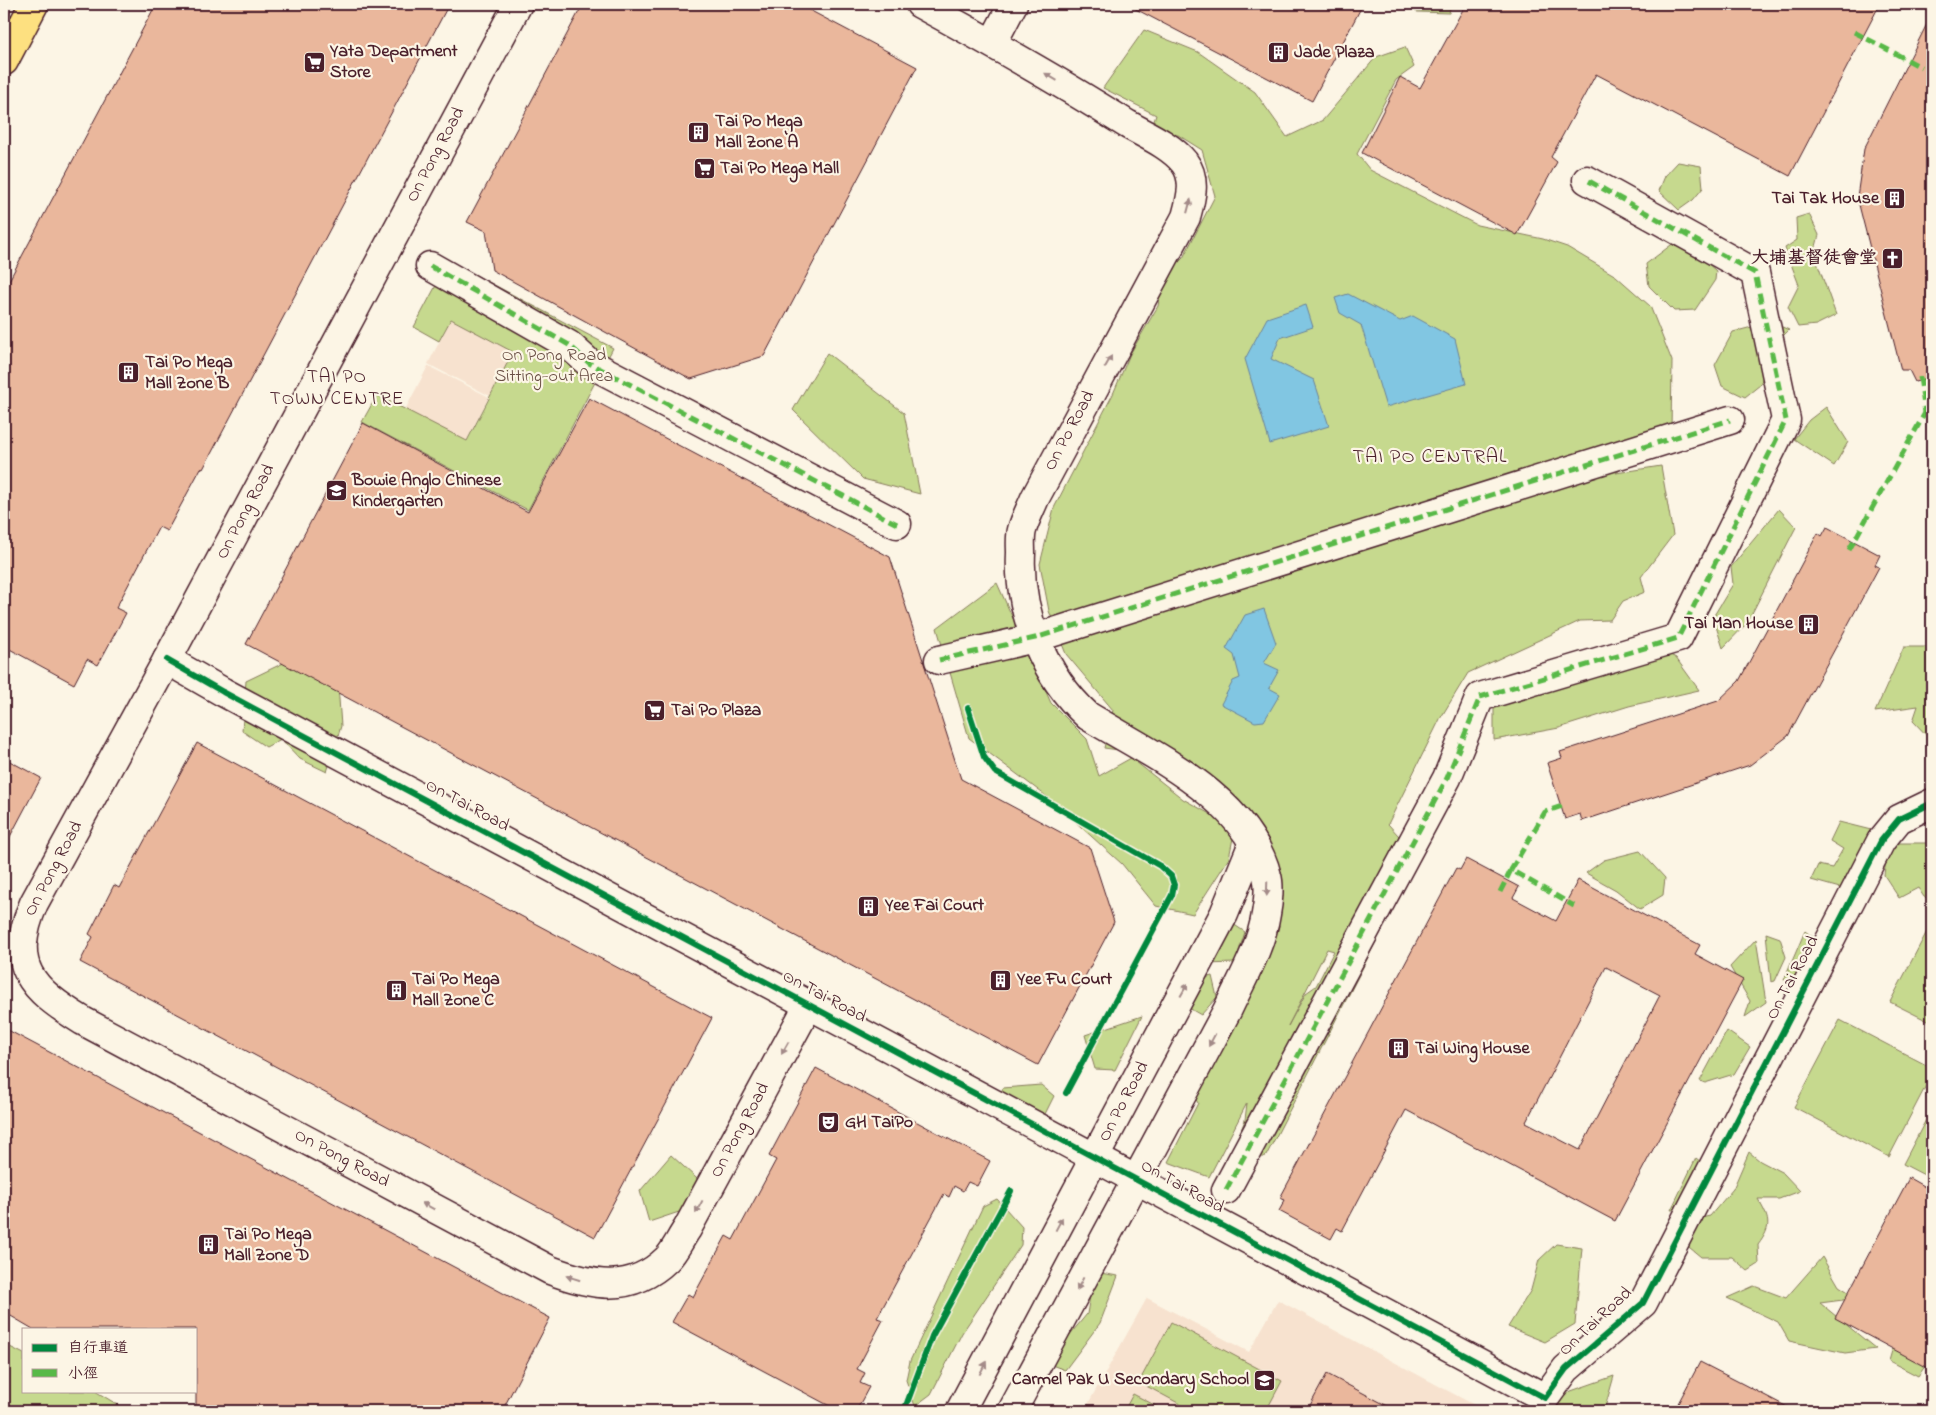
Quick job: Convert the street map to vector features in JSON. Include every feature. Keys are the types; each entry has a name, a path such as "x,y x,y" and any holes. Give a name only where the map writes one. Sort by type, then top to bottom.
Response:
{"main road":[{"path":"4,61 34,4"}],"street":[{"name":"On Pong Road","path":"518,4 26,922 22,938 23,954 33,983 58,1006 83,1021 550,1270 576,1280 623,1284 645,1275 667,1258 682,1236 808,1006"},
{"name":"On Po Road","path":"920,4 993,42 1170,150 1184,163 1192,182 1192,193 1186,217 1035,498 1022,531 1020,564 1022,594 1035,638 1048,665 1078,707 1088,716 1197,782 1239,823 1253,843 1268,877 1266,914 1256,948 1224,1018 1012,1411"},
{"path":"993,42 1013,4"},
{"path":"1226,1190 1447,778 1480,697 1678,638 1786,420 1755,273 1588,180"},
{"path":"430,266 569,345 589,363 898,524"},
{"path":"939,660 1035,638 1730,420"},
{"name":"On Tai Road","path":"167,660 232,697 808,1006 1095,1156 1541,1405 1566,1369 1642,1303 1881,841 1899,820 1932,803"},
{"name":"On Po Road","path":"960,1411 1224,914 1253,843"}],"shaded area":[{"path":"451,319 513,352 490,396 428,364"},
{"path":"428,366 489,397 466,442 405,410"},
{"name":"Carmel Pak U Secondary School","path":"1147,1298 1249,1352 1278,1300 1480,1408 1478,1411 1084,1411"}],"green space":[{"path":"1408,4 1451,4 1449,13 1417,12"},
{"path":"1144,30 1198,52 1255,92 1287,137 1323,120 1376,57 1405,47 1414,67 1396,80 1357,154 1370,170 1477,225 1543,239 1567,247 1616,276 1650,306 1672,361 1671,431 1616,473 1661,466 1673,535 1641,577 1645,592 1623,601 1610,620 1580,621 1468,673 1440,719 1388,824 1419,858 1266,1156 1226,1168 1245,1120 1247,1103 1209,1177 1168,1162 1198,1103 1191,1091 1273,933 1268,853 1134,752 1104,748 1113,710 1066,654 1049,611 1040,564 1054,508 1113,394 1130,354 1158,306 1163,278 1183,258 1215,196 1202,150 1178,135 1161,137 1152,127 1156,115 1103,88","holes":["1327,949 1334,951 1316,986 1306,993 1288,1026"]},
{"path":"1678,162 1701,166 1703,188 1693,200 1679,210 1659,191 1665,176"},
{"path":"1809,214 1819,235 1814,254 1836,315 1816,325 1798,327 1788,307 1799,285 1785,248 1797,240 1796,218"},
{"path":"1675,242 1693,250 1716,271 1715,280 1695,310 1674,311 1649,286 1646,264"},
{"name":"On Pong Road Sitting-out Area","path":"449,261 613,348 528,510 362,422 377,395 467,441 513,352 451,319 439,341 414,327"},
{"path":"1771,322 1789,330 1776,343 1760,385 1745,397 1722,386 1715,365 1733,332"},
{"path":"827,353 904,413 920,494 863,479 793,410"},
{"path":"1826,407 1848,442 1834,466 1794,439 1809,420"},
{"path":"1779,509 1796,527 1747,623 1723,648 1713,617 1733,584 1731,567"},
{"path":"997,583 1051,703 1087,739 1099,776 1131,758 1183,799 1235,828 1229,858 1193,914 1156,906 1122,864 1050,799 969,738 937,628"},
{"path":"1904,647 1932,647 1932,741 1913,721 1918,706 1875,712"},
{"path":"1659,649 1676,658 1699,690 1629,706 1559,728 1494,740 1494,708 1546,683"},
{"path":"300,655 337,672 341,726 327,772 300,759 281,739 266,747 242,731 246,681"},
{"path":"1839,822 1883,833 1847,890 1811,880 1818,865 1832,868 1843,849 1830,841"},
{"path":"1888,843 1932,843 1932,899 1924,897 1918,888 1899,898 1884,875"},
{"path":"1640,851 1665,878 1663,895 1640,909 1616,890 1586,873 1604,860"},
{"path":"1932,922 1932,1023 1890,1002"},
{"path":"1233,924 1245,932 1235,963 1206,964"},
{"path":"1805,931 1833,953 1815,993 1784,980"},
{"path":"1766,933 1780,938 1786,957 1775,981 1771,982"},
{"path":"1756,939 1766,1002 1745,1017 1750,1001 1730,967"},
{"path":"1212,976 1217,997 1201,1015 1182,1004 1194,981"},
{"path":"1142,1016 1115,1070 1095,1069 1085,1035"},
{"path":"1840,1020 1932,1068 1932,1074 1889,1157 1794,1107"},
{"path":"1727,1031 1750,1047 1734,1074 1705,1083 1700,1081"},
{"path":"1041,1085 1054,1096 1042,1120 999,1097 1003,1088"},
{"path":"1932,1108 1932,1179 1903,1164"},
{"path":"1749,1152 1760,1161 1783,1173 1800,1191 1779,1199 1758,1199 1768,1222 1766,1232 1758,1245 1759,1264 1748,1271 1732,1257 1701,1257 1684,1243 1683,1222 1710,1216 1733,1189"},
{"path":"671,1155 707,1188 700,1205 649,1222 640,1191"},
{"path":"1696,1158 1717,1175 1693,1208 1671,1210"},
{"path":"997,1199 1022,1227 1021,1245 962,1333 931,1394 915,1406 906,1380 910,1361 983,1206"},
{"path":"1556,1244 1582,1248 1575,1324 1545,1342 1508,1327 1531,1290 1539,1260"},
{"path":"1822,1257 1839,1286 1858,1298 1820,1303 1876,1349 1845,1353 1789,1341 1778,1322 1727,1298 1754,1286 1786,1298"},
{"path":"1094,1272 1118,1276 1100,1323 1065,1370 1049,1364 1053,1355 1087,1314"},
{"path":"1171,1322 1282,1381 1266,1411 1193,1411 1139,1382"},
{"path":"1896,1337 1932,1352 1932,1357 1918,1376 1889,1361"},
{"path":"4,1344 22,1353 22,1392 97,1392 128,1411 4,1411"},
{"path":"1614,1376 1604,1411 1547,1411 1571,1391"},
{"path":"1133,1394 1166,1411 1124,1411"}],"water":[{"path":"1348,294 1400,321 1413,316 1455,339 1466,384 1386,407 1361,325 1340,313 1335,298"},
{"path":"1306,305 1313,327 1280,338 1271,359 1314,380 1329,426 1270,444 1245,359 1267,318"},
{"path":"1264,609 1276,643 1264,663 1279,670 1269,688 1280,694 1264,721 1255,722 1221,704 1233,681 1240,678 1234,655 1226,649 1245,615"}],"building":[{"name":"Tai Po Mega Mall Zone B","path":"156,4 449,4 203,469 201,468 167,531 159,527 116,608 126,613 98,665 87,659 74,684 4,646 4,290"},
{"name":"Tai Po Mega Mall Zone A","path":"583,4 798,4 917,67 764,356 691,379 492,270 486,231 467,222"},
{"name":"Jade Plaza","path":"1126,4 1363,4 1312,101"},
{"path":"1466,4 1880,4 1790,176 1596,74 1551,157 1557,162 1517,235 1362,153 1400,77 1420,88"},
{"name":"Tai Tak House","path":"1932,14 1932,377 1915,382 1909,370 1901,370 1857,197 1864,149"},
{"name":"Tai Po Plaza","path":"589,398 890,557 961,779 1090,848 1114,922 1038,1065 246,644 363,423 528,512"},
{"name":"Tai Man House","path":"1827,527 1880,555 1875,565 1879,567 1788,736 1750,765 1582,821 1580,814 1565,819 1547,763 1562,758 1560,752 1718,701 1739,681 1818,533 1822,536"},
{"name":"Tai Po Mega Mall Zone C","path":"197,743 712,1018 595,1237 80,962 93,937 89,934 114,885 119,888"},
{"path":"4,758 41,778 4,848"},
{"path":"1466,859 1519,887 1513,898 1556,921 1578,880 1700,945 1695,954 1743,980 1615,1221 1406,1110 1342,1231 1337,1228 1331,1239 1279,1211 1285,1200 1280,1198 1456,868 1460,870","holes":["1606,967 1660,995 1580,1150 1526,1122"]},
{"name":"Tai Po Mega Mall Zone D","path":"4,1028 550,1318 502,1411 196,1411 196,1392 198,1392 198,1328 31,1328 4,1312"},
{"path":"816,1068 990,1161 977,1186 968,1182 963,1191 954,1186 949,1197 944,1194 877,1318 883,1320 857,1369 865,1373 860,1383 869,1387 856,1411 839,1411 672,1322 688,1294 693,1297 726,1236 733,1240 776,1160 769,1156"},
{"path":"1909,1178 1932,1191 1932,1370 1835,1318"},
{"path":"1700,1362 1737,1381 1795,1411 1674,1411"},
{"path":"1327,1374 1397,1411 1307,1411"}],"marked path":[{"path":"1854,32 1921,67"},
{"path":"1226,1190 1447,778 1480,697 1678,638 1786,420 1755,273 1587,180"},
{"path":"430,266 569,345 589,363 897,524"},
{"path":"1920,377 1925,413 1932,417"},
{"path":"1849,550 1925,413"},
{"path":"939,660 1035,638 1730,420"},
{"path":"1511,870 1545,812 1565,805"},
{"path":"1500,892 1511,870 1574,906"}],"cycle path":[{"path":"167,660 223,692 1545,1398 1566,1369 1643,1303 1881,841 1899,819 1932,803"},
{"path":"968,708 984,757 995,772 1160,866 1171,876 1174,885 1172,895 1066,1093"},
{"path":"904,1411 932,1336 1011,1191"}],"place":[{"name":"Jade Plaza","path":"1278,53"},
{"name":"Yata Department Store","path":"314,62"},
{"name":"Tai Po Mega Mall Zone A","path":"699,132"},
{"name":"Tai Po Mega Mall","path":"704,169"},
{"name":"Tai Tak House","path":"1895,199"},
{"name":"大埔基督徒會堂","path":"1893,259"},
{"name":"Tai Po Mega Mall Zone B","path":"129,373"},
{"name":"Bowie Anglo Chinese Kindergarten","path":"336,491"},
{"name":"Tai Man House","path":"1809,624"},
{"name":"Tai Po Plaza","path":"655,711"},
{"name":"Yee Fai Court","path":"869,906"},
{"name":"Yee Fu Court","path":"1001,980"},
{"name":"Tai Po Mega Mall Zone C","path":"396,990"},
{"name":"Tai Wing House","path":"1399,1049"},
{"name":"GH TaiPo","path":"829,1123"},
{"name":"Tai Po Mega Mall Zone D","path":"208,1245"},
{"name":"Carmel Pak U Secondary School","path":"1265,1380"}],"district":[{"name":"TAI PO TOWN CENTRE","path":"337,388"},
{"name":"TAI PO CENTRAL","path":"1430,457"}]}
